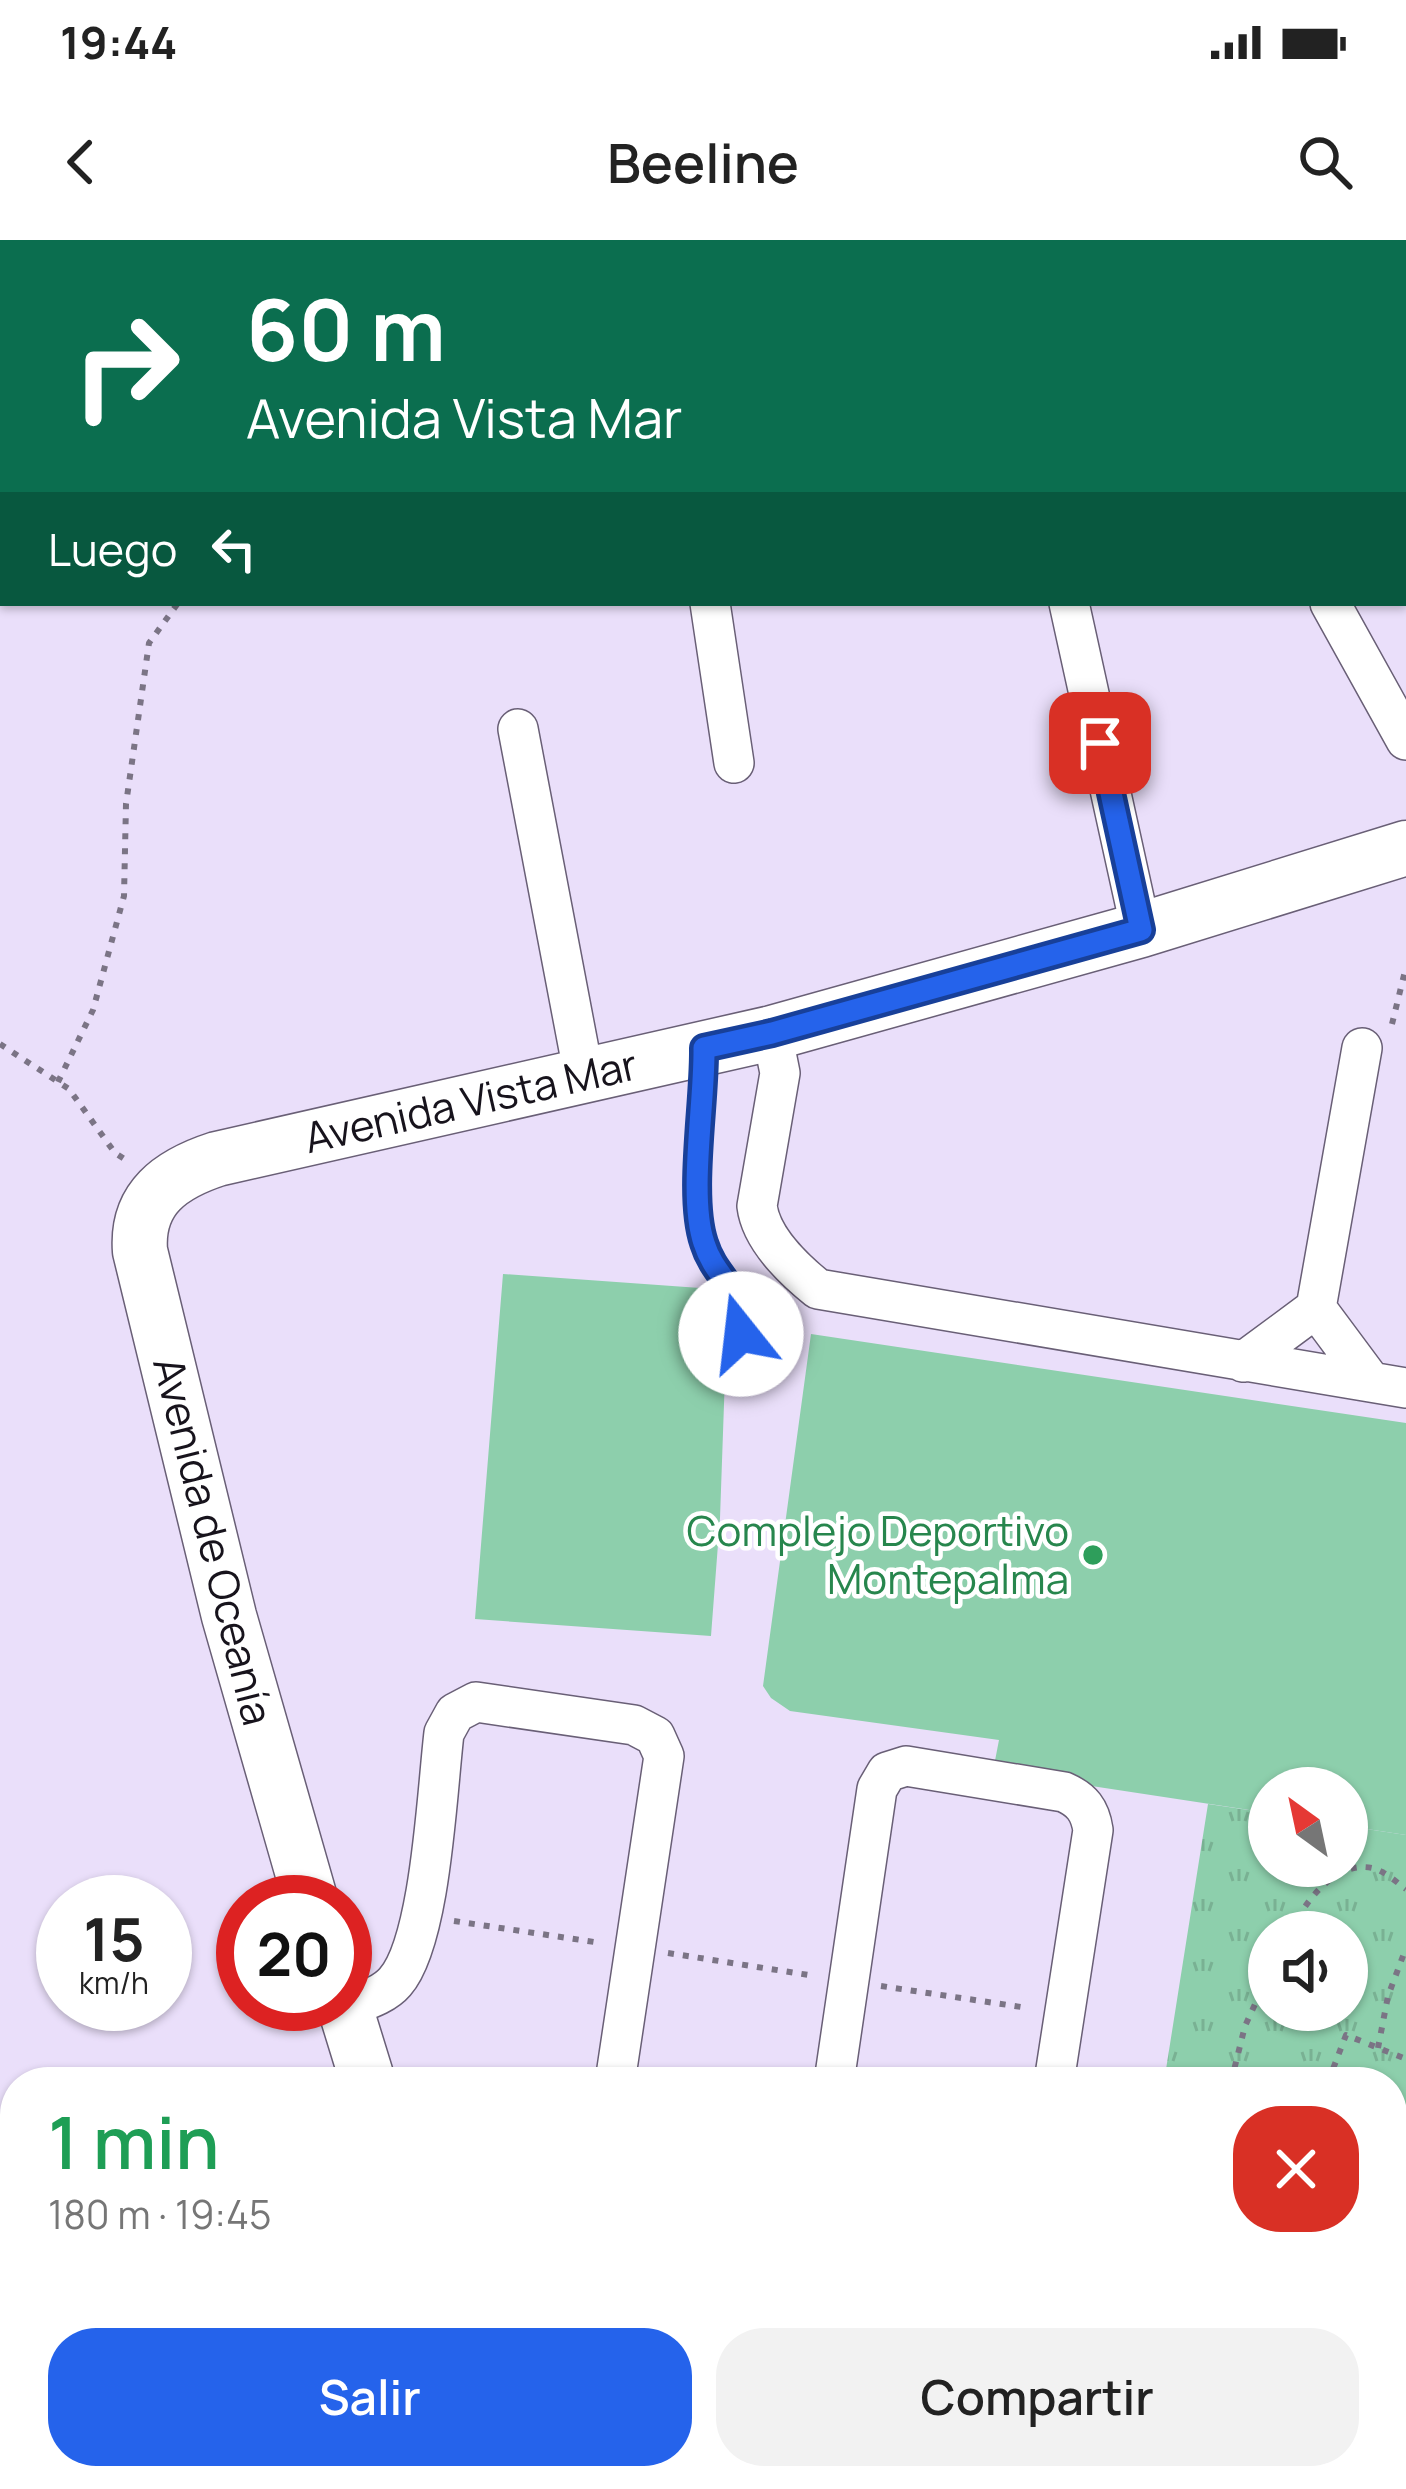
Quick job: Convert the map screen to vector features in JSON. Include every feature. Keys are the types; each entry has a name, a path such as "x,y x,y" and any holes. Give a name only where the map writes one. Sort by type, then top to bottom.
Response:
{"street":[{"path":"710,606 734,763"},
{"path":"1070,606 1141,930"},
{"path":"1332,606 1406,740"},
{"path":"518,729 584,1076"},
{"name":"Avenida Vista Mar","path":"165,1184 189,1168 217,1160 772,1033 1141,930 1406,848"},
{"path":"772,1033 780,1073 757,1206 760,1224 800,1275 818,1289 1389,1385"},
{"path":"1243,1362 1316,1308 1362,1048"},
{"name":"Avenida de Oceanía","path":"165,1184 142,1214 140,1251 230,1616 303,1875"},
{"path":"1316,1308 1389,1385"},
{"path":"372,1997 397,1981 413,1948 444,1733 455,1713 476,1702 645,1729 655,1736 664,1756 617,2067"},
{"path":"836,2067 877,1789 887,1772 906,1766 1064,1792 1085,1806 1093,1830 1056,2067"},
{"path":"353,2031 363,2067"}],"lane":[{"path":"704,1048 698,1213 707,1255 740,1298 741,1334"}],"path":[{"path":"58,1082 93,1010 124,896 126,804 149,643 176,606"},
{"path":"1362,1048 1392,1028 1406,967"},
{"path":"0,1044 69,1089 115,1153 165,1184"},
{"path":"1301,1911 1336,1877 1357,1868 1387,1874 1406,1889"},
{"path":"421,1916 1064,2014"},
{"path":"1378,2048 1388,1996 1406,1948"},
{"path":"1235,2067 1248,2020"},
{"path":"1334,2067 1346,2035 1406,2060"}],"green space":[{"path":"503,1274 728,1290 711,1636 475,1619"},
{"name":"Complejo Deportivo Montepalma","path":"811,1334 1406,1423 1406,1835 1368,1829 1368,1767 1248,1767 1248,1810 993,1771 999,1740 790,1711 763,1686"},
{"path":"1208,1804 1248,1810 1248,1887 1368,1887 1368,1829 1406,1835 1406,2067 1166,2067"}],"place":[{"name":"Complejo Deportivo Montepalma","path":"1093,1555"}],"route":[{"path":"741,1334 740,1298 707,1255 700,1234 704,1048 1141,930 1100,743"}]}
